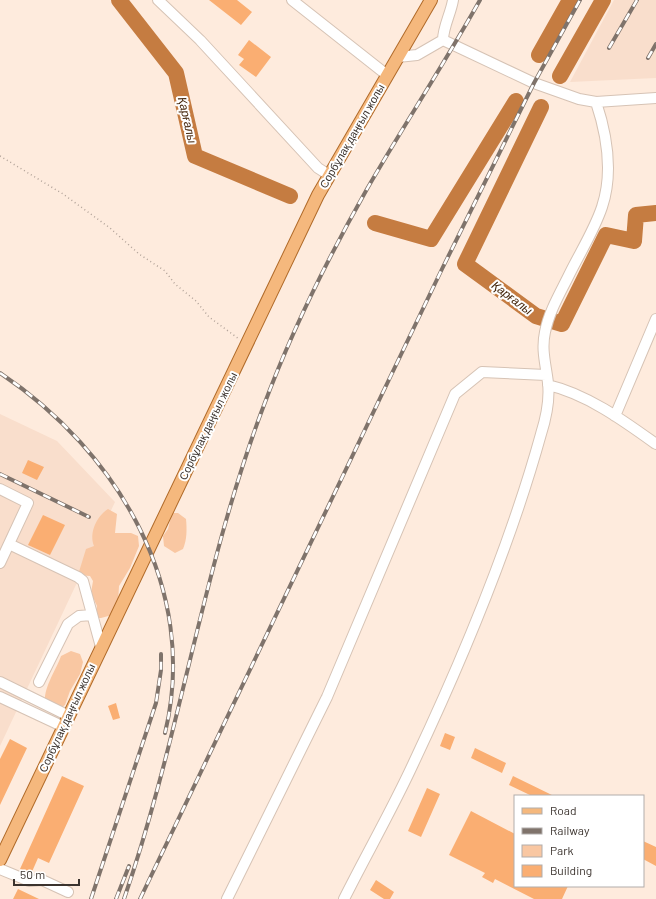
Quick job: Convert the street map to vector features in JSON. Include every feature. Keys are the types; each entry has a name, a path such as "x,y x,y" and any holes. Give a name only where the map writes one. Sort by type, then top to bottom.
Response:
{"main road":[{"name":"Сорбұлақ даңғыл жолы","path":"0,860 101,646 318,195 431,0"}],"street":[{"path":"158,0 200,40 318,168 329,175"},
{"path":"292,0 387,74"},
{"path":"443,40 443,33 448,22 453,0"},
{"path":"398,57 417,54 443,40"},
{"path":"443,40 534,83 579,99 596,102 656,98"},
{"path":"344,899 414,764 453,676 499,563 542,432 548,402 547,380 542,352 551,310 601,208 606,188 607,158 604,128 596,102"},
{"path":"615,416 656,319"},
{"path":"227,899 327,697 455,394 482,372 547,380 615,416 656,444"},
{"path":"0,489 28,502 0,563"},
{"path":"9,544 78,577 82,581 101,646"},
{"path":"39,682 68,624 79,616 92,615"},
{"path":"0,682 66,721"},
{"path":"0,697 66,721"},
{"path":"0,869 29,882 42,880 68,892"}],"path":[{"path":"0,156 92,213 139,254 165,271 175,284 196,301 209,317 247,344"}],"shaded area":[{"path":"614,0 656,0 656,78 570,82"},
{"path":"0,414 57,441 115,502 0,746"}],"green space":[{"path":"108,509 117,514 115,533 131,533 138,536 139,546 130,568 119,586 118,603 112,615 95,618 97,606 91,593 93,581 90,576 78,575 86,549 94,546 92,536 97,521"},
{"path":"172,513 178,513 186,519 184,546 183,549 175,553 164,546 163,536 168,529"},
{"path":"71,651 80,654 83,662 80,674 70,691 65,705 59,709 45,701 46,690 61,656"}],"building":[{"path":"209,0 237,0 252,12 241,25"},
{"path":"249,40 271,57 256,77 239,65 244,59 238,55"},
{"path":"28,460 44,467 37,480 22,473"},
{"path":"43,515 65,525 50,555 28,545"},
{"path":"116,703 120,718 113,720 108,706"},
{"path":"445,733 455,737 450,750 440,746"},
{"path":"10,739 27,748 0,805 0,759"},
{"path":"475,748 506,763 502,773 471,758"},
{"path":"62,776 84,786 49,863 38,858 31,874 20,869"},
{"path":"513,776 552,795 530,795 509,785"},
{"path":"427,788 440,794 421,837 408,831"},
{"path":"471,811 514,833 514,887 568,887 562,899 534,899 495,879 493,883 482,877 485,873 449,855"},
{"path":"644,841 656,847 656,866 644,860"},
{"path":"376,880 394,892 390,899 384,899 370,890"},
{"path":"18,889 39,899 13,899"}],"waterway":[{"name":"Қарғалы","path":"119,0 176,73 195,156 290,196"},
{"name":"Қарғалы","path":"539,55 570,0"},
{"name":"Қарғалы","path":"560,76 603,0"},
{"name":"Қарғалы","path":"375,223 431,239 516,101"},
{"name":"Қарғалы","path":"541,107 465,264 536,316 562,324 606,235 634,241 636,215 656,213"}],"railway":[{"path":"124,899 144,838 161,776 224,527 264,405 286,349 311,295 367,189 480,0"},
{"path":"140,899 442,269 534,83 580,0"},
{"path":"609,48 637,0"},
{"path":"648,58 656,44"},
{"path":"0,373 42,405 80,442 113,483 140,528 159,576 170,627 173,679 165,733"},
{"path":"0,474 89,517"},
{"path":"91,899 156,703 161,670 161,654"},
{"path":"116,899 129,866"}]}
